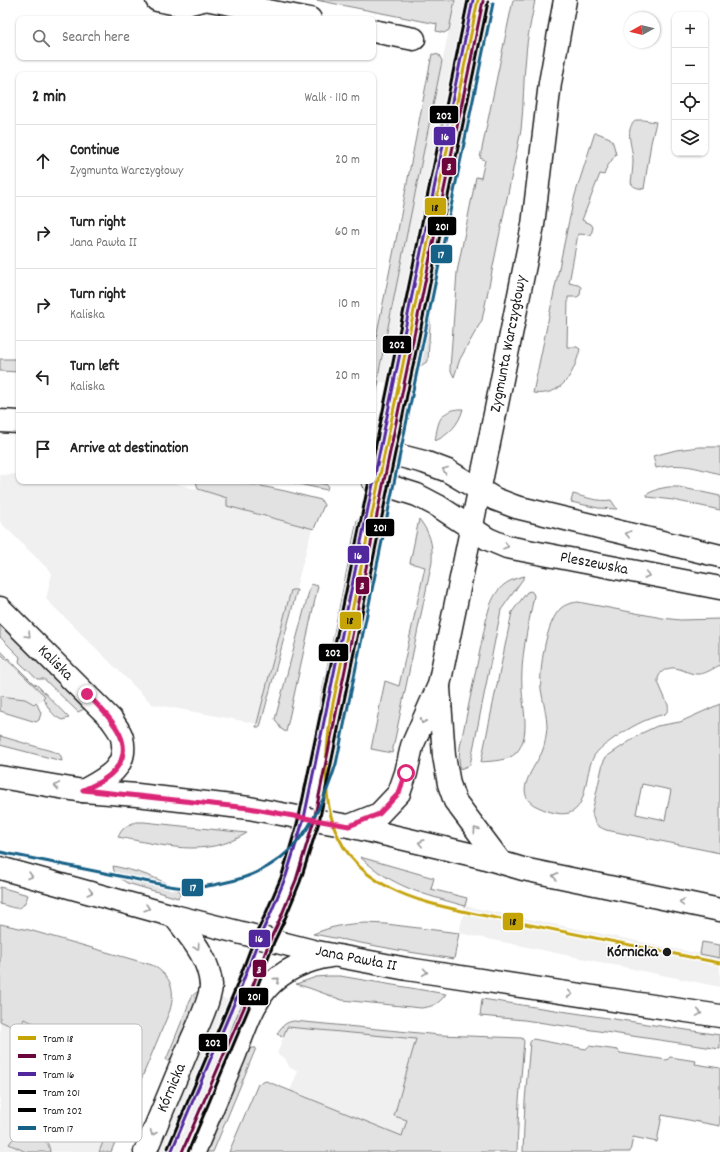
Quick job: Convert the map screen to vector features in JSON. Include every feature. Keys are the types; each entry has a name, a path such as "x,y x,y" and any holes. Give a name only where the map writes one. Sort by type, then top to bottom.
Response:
{"street":[{"path":"157,0 182,5 203,0"},
{"path":"210,0 294,16"},
{"name":"Zygmunta Warczygłowy","path":"349,826 379,814 399,793 406,773 412,746 439,685 533,225 550,84 565,0"},
{"path":"376,32 414,39"},
{"path":"0,421 16,422"},
{"path":"376,450 424,462 448,471 496,499 516,507 720,556"},
{"name":"Pleszewska","path":"376,482 418,495 438,506 488,539 507,547 720,588"},
{"name":"Kaliska","path":"0,608 111,719 122,737 122,760 114,772 102,781 83,790"},
{"name":"Zygmunta Warczygłowy","path":"439,685 444,756 449,784 455,801 500,862"},
{"path":"0,777 83,790 249,808 349,826 482,856 523,869 720,910"},
{"name":"Jana Pawła II","path":"0,868 174,916 318,952 407,969 720,1016"},
{"name":"Kórnicka","path":"145,1152 209,999 211,986 208,968 204,958 174,916"},
{"path":"194,1152 258,1000 280,977 296,966 315,959 334,955"}],"shaded area":[{"path":"316,0 455,0 449,30 444,33 436,31 437,24"},
{"path":"455,0 487,0 406,387 377,381"},
{"path":"513,0 535,0 528,34 521,130 482,320 460,359 454,377 450,369 457,272 476,177 481,178 485,160 480,158"},
{"path":"432,54 439,55 442,61 377,381 379,381 376,395 376,337"},
{"path":"637,120 656,122 651,143 644,189 635,187 631,183 633,155 630,128"},
{"path":"595,132 610,138 616,154 607,167 604,175 600,174 582,220 591,224 593,227 591,235 578,234 569,283 581,287 580,295 577,297 568,297 567,347 577,347 580,349 574,367 565,382 552,391 533,393 575,195"},
{"path":"429,286 432,287 428,361 416,369 410,401 406,401"},
{"path":"0,359 16,359 16,372 0,371"},
{"path":"463,409 456,424 445,436 435,441 440,420 446,413"},
{"path":"699,447 720,447 720,474 681,466 665,466 656,468 653,456 676,450"},
{"path":"16,474 16,484 178,484 227,498 227,506 312,529 259,724 152,704 46,599 52,573 0,522 0,475"},
{"path":"197,484 251,484 321,500 324,505 314,529 227,506 227,498 198,489"},
{"path":"298,484 324,484 328,485 327,490"},
{"path":"679,487 720,496 720,510 673,500 648,497 647,495 658,489"},
{"path":"573,494 596,500 611,500 617,509 598,508 571,502"},
{"path":"419,519 426,529 430,539 432,562 392,753 371,749 385,681 399,686 425,567 410,563"},
{"path":"357,520 367,522 329,710 319,707"},
{"path":"525,576 501,610 470,765 460,769 460,747 489,608 499,589 510,581"},
{"path":"311,584 318,586 286,732 281,729 275,719"},
{"path":"291,590 297,590 260,727 256,727"},
{"path":"531,591 534,596 522,666 525,731 521,746 513,756 509,758 481,762 512,612 527,592"},
{"path":"578,602 662,618 680,620 720,619 720,665 708,672 700,674 693,674 675,668 668,668 663,671 659,676 658,682 668,705 667,712 632,727 599,750 590,767 580,803 576,809 569,813 560,814 547,811 534,805 528,800 525,793 525,786 542,752 546,737 547,723 541,689 541,670 542,658 551,623 561,608"},
{"path":"0,624 84,709 78,712 44,679 37,679 19,662 20,657 0,637"},
{"path":"0,650 69,718 62,720 53,714 43,698 45,696 0,653"},
{"path":"0,652 46,697 37,703 0,697"},
{"path":"0,696 25,699 34,704 36,702 41,713 39,720 36,722 0,711"},
{"path":"720,704 720,853 606,830 596,824 594,819 592,812 603,763 606,757 642,733 657,726 680,722","holes":["642,784 671,790 665,820 636,814"]},
{"path":"0,736 58,753 61,756 62,761 0,745"},
{"path":"136,822 247,833 231,841 215,846 200,848 168,846 118,837 125,827"},
{"path":"360,857 434,878 431,889 467,898 465,906 410,889 397,883 373,868"},
{"path":"113,866 148,876 181,892 178,898 127,883 117,876"},
{"path":"0,887 28,895 26,901 21,907 18,908 0,904"},
{"path":"465,906 720,958 720,987 459,933"},
{"path":"366,923 459,933 454,959 313,934 339,926"},
{"path":"0,924 29,930 152,965 164,974 172,989 172,1002 170,1010 142,1077 142,1024 36,1024 24,1019 22,1024 10,1024 10,1026 0,1021"},
{"path":"0,935 91,1024 10,1024 10,1142 103,1142 99,1152 0,1152"},
{"path":"702,942 720,945 720,958 700,954"},
{"path":"340,976 446,994 435,1004 429,1007 421,1008 342,1000 296,984 316,977"},
{"path":"197,992 200,992 175,1064 166,1060 192,996"},
{"path":"215,996 248,1005 187,1152 154,1152"},
{"path":"482,999 720,1035 720,1049 524,1020 480,1016"},
{"path":"294,1021 440,1035 522,1038 524,1041 519,1101 517,1152 229,1152 258,1084 266,1081 402,1136 407,1120 394,1116 416,1039 287,1027 283,1037 277,1034 284,1025 288,1022"},
{"path":"287,1027 416,1039 394,1116 407,1120 402,1137 290,1091 298,1071 290,1068 285,1058 277,1054"},
{"path":"533,1039 586,1049 589,1046 618,1050 620,1053 667,1060 670,1057 696,1061 695,1064 720,1068 720,1126 662,1115 657,1142 633,1137 630,1152 523,1152 525,1101 530,1042"},
{"path":"248,1048 256,1048 213,1152 202,1152"},
{"path":"11,1142 46,1142 50,1152 26,1152 9,1144"},
{"path":"103,1142 115,1142 111,1152 99,1152"}],"tram line":[{"name":"202","path":"376,445 468,0"},
{"name":"16","path":"376,470 473,0"},
{"name":"18","path":"478,0 331,713 326,764 330,813 337,835 349,855 366,873 390,888 409,897 471,913 720,963"},
{"name":"3","path":"182,1152 249,996 270,940 296,880 314,820 483,1"},
{"name":"201","path":"188,1152 300,882 319,822 488,2"},
{"name":"17","path":"0,852 169,886 196,887 246,877 266,868 283,856 298,842 310,825 320,806 336,764 493,3"},
{"name":"202","path":"168,1148 235,990 256,934 282,875 299,817 368,484"},
{"name":"16","path":"172,1150 286,876 304,818 373,484"}],"place":[{"name":"Kórnicka","path":"667,952"}],"route":[{"path":"87,694 111,719 122,737 123,749 122,760 114,772 102,781 83,790 249,808 349,826 379,814 399,793 406,773"}]}
